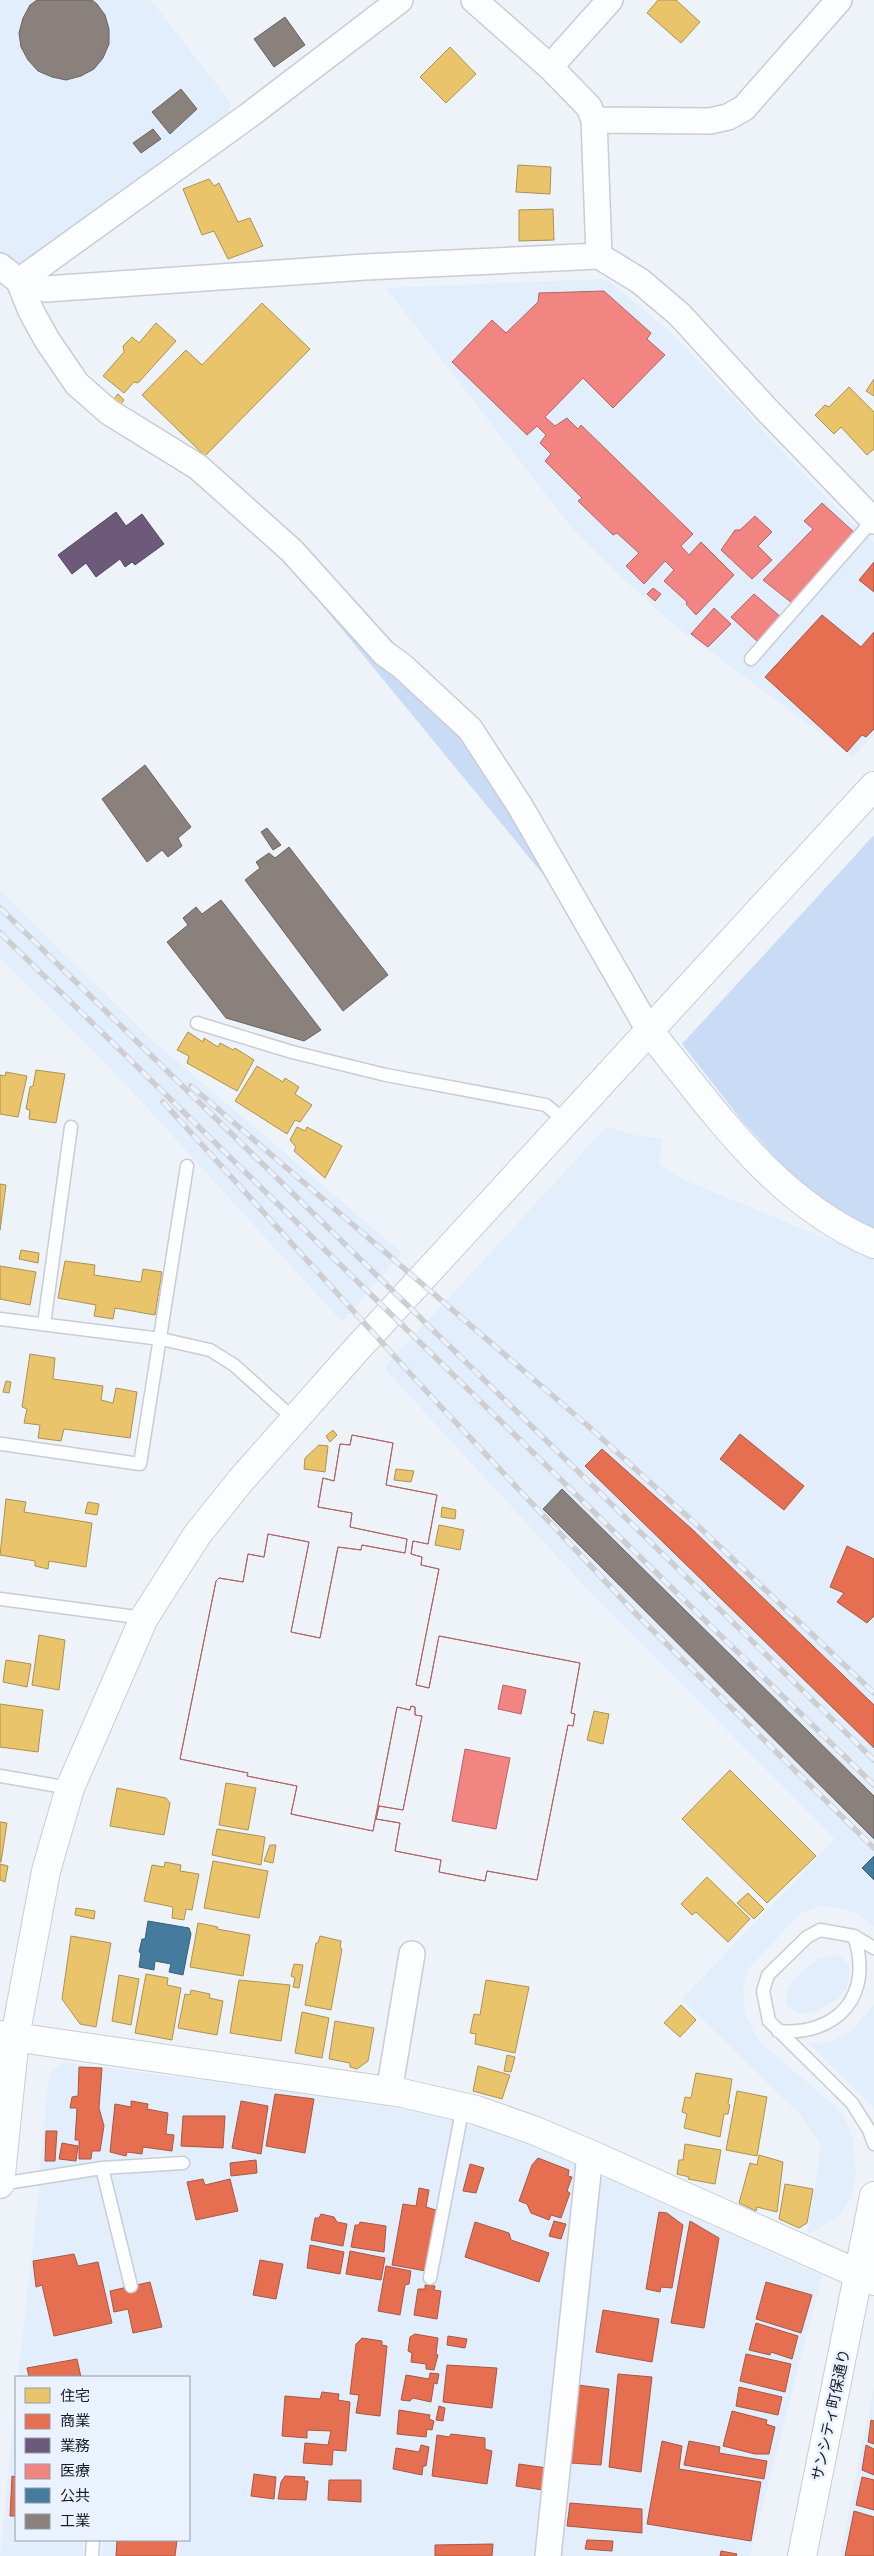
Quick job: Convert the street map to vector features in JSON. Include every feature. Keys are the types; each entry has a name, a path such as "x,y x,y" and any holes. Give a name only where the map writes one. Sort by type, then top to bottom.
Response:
{"street":[{"path":"9,273 248,116 400,0"},
{"path":"474,0 550,67 589,107 594,120 599,256"},
{"path":"550,67 610,0"},
{"path":"594,120 710,121 728,117 744,108 839,0"},
{"path":"9,273 46,289 365,267 599,256 640,281 680,315 873,521"},
{"path":"9,273 47,340 77,384 109,412 198,467 292,551 384,653 402,666 470,729 520,806 650,1032 728,1131 756,1161 790,1191 822,1214 860,1238 874,1244"},
{"path":"0,2184 8,2036 46,1872 70,1788 144,1618 197,1535 241,1480 294,1419 874,786"},
{"path":"389,2092 412,1954"},
{"path":"8,2036 389,2092 463,2106 533,2130 590,2154 867,2278"},
{"path":"548,2556 590,2154"},
{"name":"サンシティ町保通り","path":"802,2556 867,2278 874,2196"}],"lane":[{"path":"750,659 873,521"},
{"path":"197,1022 292,1052 386,1075 546,1105 566,1122"},
{"path":"44,1324 71,1127"},
{"path":"2,1444 140,1464 187,1166"},
{"path":"0,1319 161,1339 210,1350 234,1365 294,1419"},
{"path":"0,1598 144,1618"},
{"path":"0,1776 70,1788"},
{"path":"874,1948 854,1936 820,1930 808,1937 768,1975 763,1991 769,2021 778,2032 852,2102 870,2130 874,2144"},
{"path":"778,2032 793,2033 827,2025 839,2019 858,2001 863,1985 864,1964 862,1950 854,1936"},
{"path":"430,2278 463,2106"},
{"path":"0,2184 102,2168 183,2163"},
{"path":"102,2168 131,2286"},
{"path":"92,2556 93,2541"}],"shaded area":[{"path":"0,0 151,0 231,103 227,118 22,270 0,252"},
{"path":"602,279 609,281 676,337 834,506 874,542 874,734 853,757 673,624 621,577 572,528 386,288"},
{"path":"267,538 464,735 560,895"},
{"path":"874,835 874,1228 845,1215 793,1177 743,1122 682,1044"},
{"path":"0,890 150,1038 402,1253 342,1322 129,1088 0,957"},
{"path":"606,1127 639,1136 661,1138 660,1165 682,1179 874,1258 874,1926 856,1913 844,1909 821,1906 801,1913 749,1968 743,1985 745,2014 759,2041 836,2107 843,2115 853,2140 856,2174 851,2199 839,2216 807,2235 821,2145 800,2115 682,1999 835,1839 587,1589 384,1368"},
{"path":"834,1955 842,1958 850,1970 847,1988 837,2000 812,2013 797,2013 789,2008 785,2000 788,1989 794,1979 817,1959"},
{"path":"874,2005 874,2108 809,2043 819,2044 834,2040 850,2032"},
{"path":"62,2062 305,2094 430,2114 482,2128 575,2163 581,2179 544,2556 102,2556 103,2541 190,2541 190,2376 18,2376 39,2186 99,2175 181,2170 184,2156 168,2154 39,2170 49,2075"},
{"path":"605,2177 822,2276 750,2556 558,2556 594,2186"},
{"path":"874,2386 874,2556 840,2556 860,2454"},
{"path":"15,2405 15,2541 84,2541 83,2556 0,2556"}],"building: 住宅":[{"path":"658,0 676,0 700,22 681,43 647,13"},
{"path":"450,47 476,74 446,103 420,77"},
{"path":"518,165 551,167 550,194 516,192"},
{"path":"209,179 214,186 219,183 238,222 250,218 263,246 228,259 214,231 202,235 183,189"},
{"path":"553,209 554,240 519,241 519,210"},
{"path":"262,303 310,349 205,456 142,395 186,350 202,365"},
{"path":"156,323 176,341 138,383 134,382 124,393 103,376 124,352 123,346 132,337 139,343"},
{"path":"874,379 874,396 866,391"},
{"path":"849,387 874,412 874,449 867,455 841,427 834,434 815,415 825,405 829,407"},
{"path":"118,394 124,400 119,406 113,400"},
{"path":"188,1032 203,1042 204,1038 218,1047 220,1043 233,1050 235,1048 254,1060 237,1091 187,1063 189,1056 177,1050"},
{"path":"257,1066 283,1082 285,1078 299,1087 295,1094 312,1105 300,1122 295,1120 287,1134 235,1101"},
{"path":"36,1070 65,1074 56,1123 29,1119 30,1110 26,1109 30,1087 33,1086"},
{"path":"6,1072 27,1076 18,1117 0,1114 0,1075 5,1076"},
{"path":"297,1127 305,1131 307,1127 342,1146 325,1178 294,1151 296,1147 290,1140"},
{"path":"0,1184 6,1185 0,1230"},
{"path":"21,1250 39,1253 38,1263 19,1259"},
{"path":"65,1261 95,1265 94,1275 141,1282 143,1269 162,1272 155,1315 115,1308 113,1319 94,1316 96,1305 58,1298"},
{"path":"0,1266 36,1272 30,1305 0,1299"},
{"path":"30,1354 55,1358 53,1379 103,1386 101,1400 113,1403 116,1388 137,1392 130,1438 64,1429 61,1441 38,1438 40,1425 24,1423 27,1409 22,1407"},
{"path":"6,1381 11,1382 9,1393 3,1392"},
{"path":"333,1430 337,1435 330,1442 326,1436"},
{"path":"319,1445 328,1446 325,1472 304,1469 305,1458"},
{"path":"396,1469 414,1471 411,1482 394,1480"},
{"path":"6,1499 26,1502 24,1512 92,1523 86,1567 49,1561 48,1569 35,1566 35,1561 0,1555"},
{"path":"88,1502 99,1504 97,1515 85,1513"},
{"path":"442,1507 456,1510 455,1519 441,1517"},
{"path":"439,1525 464,1530 460,1550 435,1545"},
{"path":"39,1635 65,1640 59,1690 32,1685"},
{"path":"6,1660 31,1664 27,1687 3,1682"},
{"path":"0,1704 43,1710 38,1752 0,1747"},
{"path":"594,1711 609,1714 603,1744 587,1740"},
{"path":"730,1770 816,1856 767,1903 682,1819"},
{"path":"226,1783 256,1788 248,1830 219,1825"},
{"path":"117,1788 166,1798 170,1803 164,1835 110,1826"},
{"path":"0,1822 7,1823 1,1862 0,1862"},
{"path":"217,1829 265,1837 261,1865 212,1855"},
{"path":"270,1845 276,1845 273,1863 264,1861"},
{"path":"213,1861 268,1871 259,1918 204,1908"},
{"path":"165,1862 181,1865 180,1871 199,1874 192,1910 186,1909 184,1920 172,1918 173,1907 144,1901 152,1865 164,1867"},
{"path":"0,1864 8,1866 5,1882 0,1880"},
{"path":"707,1877 750,1919 728,1942 696,1912 692,1915 681,1904"},
{"path":"748,1893 764,1909 754,1919 737,1903"},
{"path":"76,1908 95,1911 94,1919 75,1915"},
{"path":"198,1923 218,1927 217,1929 250,1935 243,1976 190,1967"},
{"path":"71,1936 111,1943 96,2027 80,2024 62,1999"},
{"path":"320,1936 341,1941 340,1948 342,1949 331,2010 305,2005 316,1943 318,1943"},
{"path":"294,1964 303,1965 299,1988 293,1987 295,1978 291,1976"},
{"path":"146,1974 168,1978 167,1985 181,1988 172,2040 135,2033"},
{"path":"119,1975 139,1979 131,2025 112,2021"},
{"path":"239,1980 290,1985 281,2041 230,2033"},
{"path":"486,1980 529,1987 515,2053 475,2044 476,2034 470,2033 474,2014 480,2015"},
{"path":"191,1990 210,1994 209,1998 223,2001 217,2035 178,2028 185,1994 190,1995"},
{"path":"681,2005 696,2020 680,2037 664,2023"},
{"path":"302,2012 329,2018 322,2058 295,2053"},
{"path":"335,2021 374,2028 368,2061 357,2069 350,2067 350,2063 329,2059"},
{"path":"507,2055 515,2057 511,2072 504,2071"},
{"path":"478,2066 510,2075 502,2099 473,2091"},
{"path":"696,2073 732,2079 728,2104 730,2105 728,2114 724,2114 720,2137 684,2128 687,2114 682,2112 685,2097 691,2098"},
{"path":"737,2091 767,2097 757,2156 726,2150"},
{"path":"685,2144 721,2150 715,2184 688,2179 689,2177 677,2174 679,2160 683,2160"},
{"path":"759,2155 783,2162 777,2212 757,2207 756,2211 739,2203 750,2163 757,2165"},
{"path":"785,2184 813,2189 807,2223 799,2228 779,2219"}],"building: 商業":[{"path":"874,562 874,592 859,580"},
{"path":"822,615 861,647 874,632 874,729 866,737 862,735 847,752 765,677"},
{"path":"740,1434 804,1486 784,1510 720,1459"},
{"path":"602,1449 693,1530 874,1705 874,1748 585,1466"},
{"path":"847,1546 874,1559 874,1616 867,1623 837,1602 844,1593 830,1587"},
{"path":"79,2067 102,2068 99,2108 104,2126 100,2151 92,2151 91,2159 79,2159 79,2140 75,2140 77,2108 70,2108 72,2097 78,2096"},
{"path":"275,2094 314,2099 305,2153 266,2146"},
{"path":"131,2101 148,2104 147,2109 168,2113 166,2134 174,2135 172,2151 143,2147 142,2154 127,2152 126,2156 110,2152 115,2104 131,2107"},
{"path":"241,2101 268,2106 261,2154 232,2148"},
{"path":"183,2116 225,2116 223,2148 181,2146"},
{"path":"46,2131 57,2131 55,2161 45,2161"},
{"path":"62,2143 78,2146 76,2161 59,2159"},
{"path":"538,2158 569,2170 568,2176 572,2177 567,2191 570,2193 561,2218 551,2215 549,2220 531,2213 527,2204 519,2201 532,2165"},
{"path":"256,2160 257,2173 231,2176 230,2163"},
{"path":"470,2164 484,2168 476,2193 463,2191"},
{"path":"203,2179 205,2185 230,2179 238,2211 196,2220 187,2182"},
{"path":"419,2188 429,2190 426,2207 436,2210 426,2271 392,2265 403,2204 416,2206"},
{"path":"659,2212 667,2213 683,2225 672,2288 661,2287 660,2292 646,2289"},
{"path":"321,2214 334,2217 337,2222 347,2224 343,2246 311,2240 315,2218 319,2218"},
{"path":"554,2221 566,2224 561,2239 549,2236"},
{"path":"690,2221 719,2238 704,2328 671,2323"},
{"path":"360,2222 386,2226 384,2252 351,2247 355,2225 359,2225"},
{"path":"475,2222 509,2233 511,2240 549,2253 539,2282 465,2257"},
{"path":"310,2245 344,2252 340,2274 307,2268"},
{"path":"350,2251 385,2258 381,2280 346,2274"},
{"path":"74,2254 78,2266 98,2262 112,2323 54,2336 42,2285 36,2287 33,2261"},
{"path":"260,2260 283,2264 276,2299 253,2295"},
{"path":"386,2266 411,2271 409,2284 405,2285 400,2315 378,2311"},
{"path":"150,2282 162,2327 133,2333 128,2309 114,2312 110,2291"},
{"path":"766,2282 812,2295 801,2333 756,2319"},
{"path":"425,2285 435,2286 434,2290 441,2291 437,2319 414,2315 418,2289 425,2289"},
{"path":"603,2310 659,2319 652,2362 596,2352"},
{"path":"756,2323 798,2336 792,2359 771,2352 770,2355 749,2350"},
{"path":"415,2334 438,2338 436,2354 438,2355 434,2370 426,2369 426,2364 411,2362 412,2353 408,2351 410,2337"},
{"path":"448,2336 467,2339 465,2348 447,2345"},
{"path":"362,2338 382,2341 382,2345 387,2346 380,2416 356,2413 359,2395 350,2394 356,2344"},
{"path":"746,2354 791,2364 785,2392 740,2381"},
{"path":"77,2359 81,2376 29,2376 27,2368"},
{"path":"447,2365 497,2368 492,2408 443,2402"},
{"path":"430,2373 439,2374 437,2384 434,2383 431,2402 413,2398 410,2401 401,2400 406,2375 429,2379"},
{"path":"618,2374 652,2377 641,2472 609,2467"},
{"path":"578,2385 609,2389 601,2465 571,2463"},
{"path":"739,2387 782,2397 778,2415 736,2406"},
{"path":"322,2392 339,2394 338,2400 350,2402 346,2451 333,2450 332,2465 303,2463 305,2443 328,2445 331,2431 307,2430 307,2438 282,2436 285,2396 320,2399"},
{"path":"439,2406 445,2408 443,2421 436,2420"},
{"path":"399,2410 430,2415 429,2419 434,2421 432,2430 427,2429 426,2437 397,2434"},
{"path":"732,2411 767,2420 766,2424 775,2427 769,2454 755,2454 723,2446"},
{"path":"871,2420 874,2421 874,2444 868,2442"},
{"path":"451,2434 485,2438 485,2449 492,2451 487,2484 432,2476 437,2435 449,2437"},
{"path":"662,2441 682,2446 679,2469 761,2482 751,2541 647,2524"},
{"path":"689,2441 720,2447 719,2453 767,2461 764,2479 684,2465"},
{"path":"421,2445 429,2447 426,2466 423,2466 422,2475 393,2469 396,2448 419,2452"},
{"path":"866,2445 874,2449 874,2475 862,2470"},
{"path":"519,2464 547,2468 543,2490 516,2486"},
{"path":"254,2474 276,2477 274,2499 251,2496"},
{"path":"12,2476 15,2477 15,2516 10,2516"},
{"path":"285,2476 305,2477 304,2481 308,2481 306,2500 278,2499 281,2482"},
{"path":"862,2477 874,2480 874,2510 856,2505"},
{"path":"329,2480 361,2480 361,2502 328,2500"},
{"path":"570,2503 642,2509 642,2533 567,2526"},
{"path":"854,2511 874,2517 874,2556 845,2556"},
{"path":"587,2540 613,2541 612,2551 585,2549"},
{"path":"117,2541 177,2541 175,2556 116,2556"},
{"path":"493,2544 492,2556 435,2556 435,2545"},
{"path":"721,2551 737,2554 736,2556 720,2556"}],"building: 業務":[{"path":"116,512 126,526 142,514 164,544 135,565 132,562 125,567 120,559 96,577 86,563 72,574 58,555"}],"building: 医療":[{"path":"604,291 651,333 647,339 665,355 613,408 583,378 545,417 555,426 567,418 578,429 581,425 693,534 681,546 689,555 701,542 734,575 696,615 686,604 687,602 664,581 674,570 665,561 644,584 626,566 639,553 617,533 613,535 578,501 582,498 545,461 551,454 540,443 546,435 537,426 527,435 452,362 492,320 506,333 538,302 539,293"},
{"path":"822,503 855,533 792,603 763,580 813,529 804,521"},
{"path":"755,516 772,532 758,546 772,560 752,579 721,550 735,530 740,530"},
{"path":"653,588 661,594 655,601 647,594"},
{"path":"754,594 782,618 759,643 731,617"},
{"path":"714,608 731,624 708,647 691,634"},
{"path":"352,1435 393,1443 386,1485 437,1495 428,1544 413,1541 411,1554 422,1557 421,1565 439,1569 416,1685 429,1688 439,1636 580,1663 571,1713 575,1714 573,1726 568,1725 537,1880 487,1871 485,1881 439,1872 441,1860 395,1851 400,1823 376,1819 379,1806 403,1810 422,1716 415,1715 415,1707 411,1706 410,1710 397,1707 373,1831 291,1814 297,1786 247,1776 248,1773 180,1759 216,1581 219,1578 243,1582 248,1554 264,1557 268,1534 309,1542 291,1632 320,1638 338,1547 361,1550 362,1545 405,1553 407,1539 350,1527 352,1513 318,1507 323,1478 334,1481 340,1444 350,1445","holes":["503,1685 526,1690 521,1714 498,1709","465,1749 510,1758 496,1829 452,1821"]},
{"path":"352,1435 393,1443 386,1485 437,1495 428,1544 413,1541 411,1554 422,1557 421,1565 439,1569 416,1685 429,1688 439,1636 580,1663 571,1713 575,1714 573,1726 568,1725 537,1880 487,1871 485,1881 439,1872 441,1860 395,1851 400,1823 376,1819 379,1806 403,1810 422,1716 415,1715 415,1707 411,1706 410,1710 397,1707 373,1831 291,1814 297,1786 247,1776 248,1773 180,1759 216,1581 219,1578 243,1582 248,1554 264,1557 268,1534 309,1542 291,1632 320,1638 338,1547 361,1550 362,1545 405,1553 407,1539 350,1527 352,1513 318,1507 323,1478 334,1481 340,1444 350,1445"}],"building: 公共":[{"path":"874,1856 874,1880 862,1868"},
{"path":"148,1921 189,1928 191,1934 183,1975 169,1972 171,1964 155,1961 154,1970 139,1967 141,1953 139,1952 142,1939 145,1939"}],"building: 工業":[{"path":"37,0 92,0 97,4 105,15 109,29 109,44 103,58 94,69 81,76 66,80 38,71 28,60 21,47 19,33 23,18 30,5"},
{"path":"285,17 305,45 274,67 254,39"},
{"path":"181,89 197,109 170,134 152,112"},
{"path":"153,129 161,139 141,153 133,143"},
{"path":"145,765 191,827 178,838 182,846 168,857 162,850 147,862 102,799"},
{"path":"267,828 281,845 273,850 261,832"},
{"path":"289,847 388,975 343,1011 245,880 260,868 256,862 269,853 275,858"},
{"path":"221,900 321,1030 304,1041 226,1018 167,942 188,925 183,918 196,907 202,914"},
{"path":"562,1489 874,1796 874,1839 543,1509"}],"railway":[{"path":"0,908 874,1760"},
{"path":"0,933 874,1785"},
{"path":"191,1086 588,1426 697,1525 874,1693"},
{"path":"163,1102 428,1393 637,1615 874,1848"}]}
